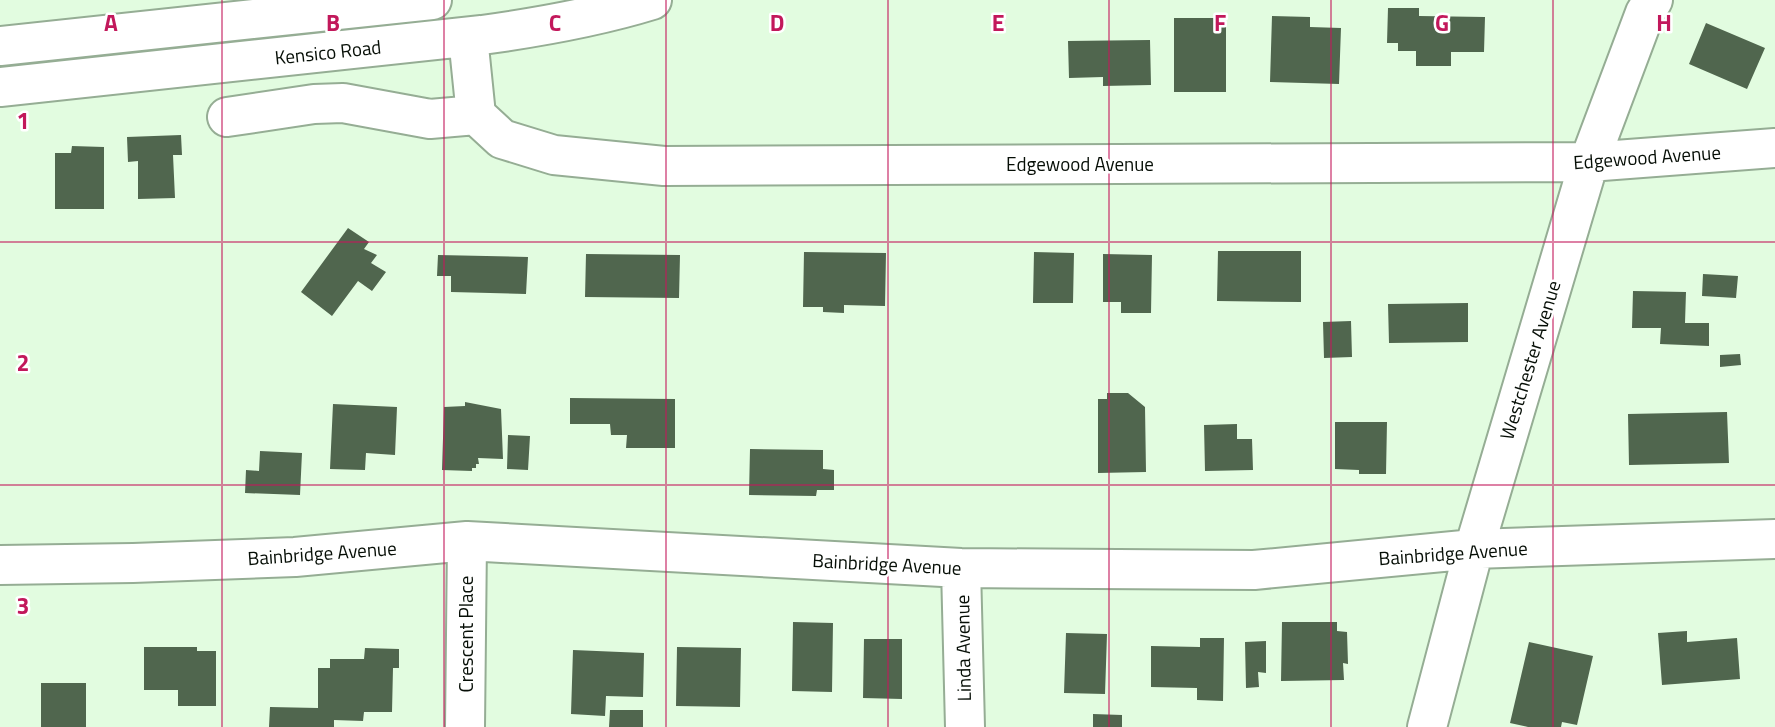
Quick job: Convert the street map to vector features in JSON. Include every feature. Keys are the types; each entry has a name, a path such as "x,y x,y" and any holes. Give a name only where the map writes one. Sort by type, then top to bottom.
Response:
{"street":[{"name":"Kensico Road","path":"0,46 432,0"},
{"name":"Kensico Road","path":"0,87 468,37 560,23 652,0"},
{"name":"Westchester Avenue","path":"1427,727 1474,549 1589,162 1645,13 1653,0"},
{"path":"227,117 314,104 344,103 430,119 476,116 468,37"},
{"name":"Edgewood Avenue","path":"476,116 502,139 554,155 664,166 1589,162 1775,148"},
{"name":"Bainbridge Avenue","path":"0,565 295,557 467,541 961,568 1254,570 1474,549 1775,539"},
{"name":"Crescent Place","path":"465,727 467,541"},
{"name":"Linda Avenue","path":"961,568 965,727"}],"building":[{"path":"1388,8 1419,8 1419,16 1485,17 1484,52 1451,52 1451,66 1416,66 1416,51 1398,51 1398,43 1387,43"},
{"path":"1272,16 1310,17 1310,27 1341,28 1339,84 1270,82"},
{"path":"1174,18 1226,18 1226,92 1174,92"},
{"path":"1706,23 1765,48 1747,89 1689,64"},
{"path":"1150,40 1151,85 1103,86 1103,77 1069,78 1068,41"},
{"path":"181,135 182,155 173,155 175,198 138,199 138,161 128,162 127,137"},
{"path":"72,146 104,147 104,209 55,209 55,153 71,153"},
{"path":"348,228 369,242 364,249 377,255 371,263 386,272 372,291 358,281 332,316 301,292"},
{"path":"1218,251 1301,251 1301,302 1217,301"},
{"path":"804,252 886,253 885,306 844,305 844,313 823,312 823,307 803,307"},
{"path":"1034,252 1074,253 1073,303 1033,303"},
{"path":"586,254 680,255 679,298 585,297"},
{"path":"1103,254 1152,255 1151,313 1121,313 1121,302 1103,302"},
{"path":"438,255 528,257 526,294 451,292 451,276 437,276"},
{"path":"1703,274 1738,276 1736,298 1702,296"},
{"path":"1633,291 1686,292 1685,323 1709,323 1709,346 1660,344 1661,328 1632,328"},
{"path":"1468,303 1468,342 1389,343 1388,304"},
{"path":"1351,321 1352,357 1324,358 1323,322"},
{"path":"1740,354 1741,365 1720,367 1720,355"},
{"path":"1107,393 1128,393 1145,407 1146,472 1098,473 1098,399 1107,399"},
{"path":"570,398 675,399 675,448 626,448 627,435 611,435 610,424 570,424"},
{"path":"465,402 501,409 503,459 478,458 479,464 472,468 472,471 442,470 444,407 465,406"},
{"path":"333,404 397,407 395,455 366,453 365,470 330,469"},
{"path":"1727,412 1729,463 1629,465 1628,414"},
{"path":"1335,422 1387,422 1386,474 1359,474 1359,470 1335,469"},
{"path":"1237,424 1237,439 1252,439 1253,470 1205,471 1204,425"},
{"path":"508,435 530,436 528,470 507,469"},
{"path":"750,449 823,450 823,469 834,470 834,490 817,490 816,496 749,495"},
{"path":"260,451 302,453 300,495 245,493 246,470 259,471"},
{"path":"793,622 833,623 832,692 792,691"},
{"path":"1282,622 1337,622 1337,631 1347,632 1348,664 1343,663 1344,680 1281,681"},
{"path":"1687,631 1687,642 1737,638 1740,679 1662,685 1658,633"},
{"path":"1066,633 1107,634 1105,694 1064,693"},
{"path":"1200,638 1224,638 1223,701 1197,700 1197,688 1151,687 1151,646 1200,647"},
{"path":"864,639 902,639 902,699 863,698"},
{"path":"1266,641 1266,673 1258,672 1259,687 1246,688 1245,642"},
{"path":"1529,642 1593,656 1577,725 1562,722 1561,727 1528,727 1510,723"},
{"path":"144,647 197,647 197,651 216,651 216,706 178,706 178,690 144,690"},
{"path":"677,647 741,648 740,707 676,706"},
{"path":"365,648 399,649 399,668 393,668 392,712 364,712 363,721 334,720 334,727 269,727 270,707 318,708 318,668 330,668 330,659 364,659"},
{"path":"573,650 644,653 643,697 606,696 605,716 571,714"},
{"path":"41,683 86,683 86,727 41,727"},
{"path":"610,710 643,710 643,727 609,727"},
{"path":"1093,714 1122,715 1122,727 1093,727"}]}
